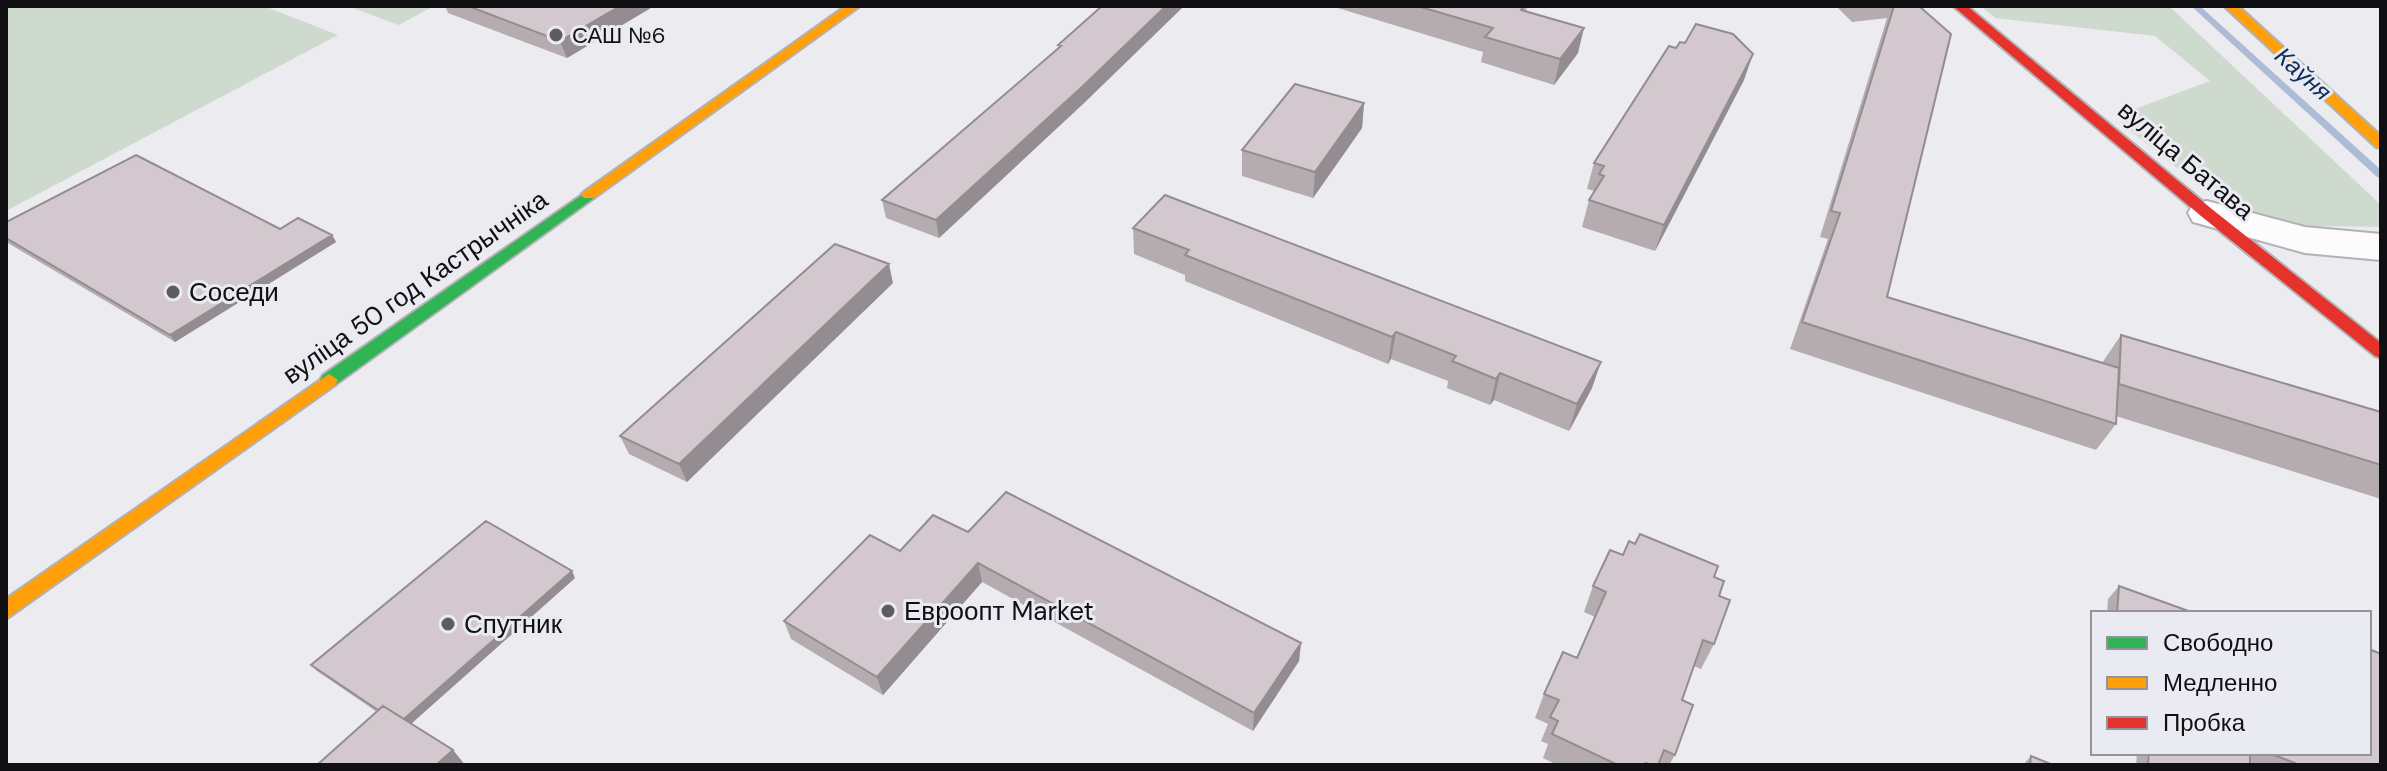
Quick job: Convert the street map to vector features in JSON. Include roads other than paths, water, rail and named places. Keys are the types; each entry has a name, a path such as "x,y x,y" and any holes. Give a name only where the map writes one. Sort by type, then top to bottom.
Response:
{"main road":[{"name":"вуліца 50 год Кастрычніка","path":"6,610 854,6"},
{"name":"вуліца Батава","path":"1959,6 2207,213 2381,352"},
{"path":"2230,6 2381,144"}],"street":[{"path":"2207,213 2305,240 2381,247"}],"waterway":[{"name":"Каўня","path":"2195,6 2381,175"}],"place":[{"name":"САШ №6","path":"556,35"},
{"name":"Соседи","path":"173,292"},
{"name":"Евроопт Market","path":"888,611"},
{"name":"Спутник","path":"448,624"}]}
